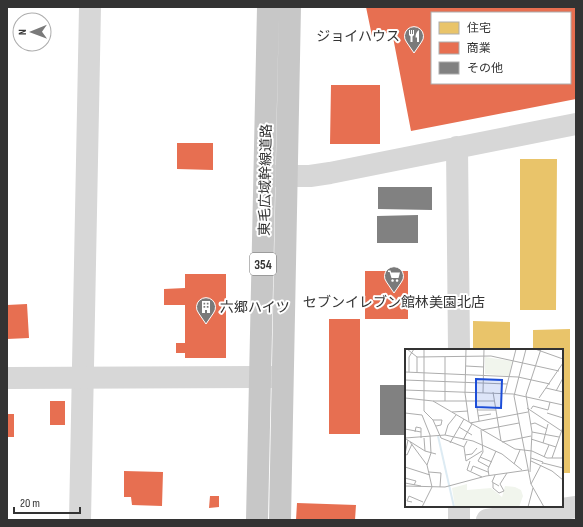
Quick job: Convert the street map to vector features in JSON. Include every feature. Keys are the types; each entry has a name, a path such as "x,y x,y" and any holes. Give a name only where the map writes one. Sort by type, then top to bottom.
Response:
{"highway":[{"name":"東毛広域幹線道路","path":"268,7 276,176 282,376 280,520"},
{"name":"東毛広域幹線道路","path":"257,520 261,377 290,7"}],"street":[{"path":"80,520 90,7"},
{"path":"276,176 330,173 576,124"},
{"path":"457,147 459,349"},
{"path":"7,378 282,376"},
{"path":"459,507 459,520"},
{"path":"487,520 576,507"}],"building: 住宅":[{"path":"520,159 557,159 556,310 520,310"},
{"path":"473,321 510,322 510,349 473,349"},
{"path":"570,329 570,473 563,473 563,349 533,349 533,330"}],"building: 商業":[{"name":"ジョイハウス","path":"366,7 576,7 576,99 411,131 392,32 372,36"},
{"path":"331,85 380,85 380,144 330,144"},
{"path":"177,143 213,143 213,170 177,169"},
{"path":"365,271 408,271 408,319 365,319"},
{"name":"六郷ハイツ","path":"185,274 226,274 226,358 185,358 185,353 176,353 176,343 185,343 185,305 164,305 164,289 185,288"},
{"path":"27,304 29,338 7,339 7,305"},
{"path":"329,319 360,319 360,434 329,434"},
{"path":"50,401 65,401 65,425 50,425"},
{"path":"7,414 14,414 14,437 7,437"},
{"path":"124,471 163,472 162,506 132,505 131,497 124,497"},
{"path":"210,496 219,496 219,507 209,508"},
{"path":"297,503 356,505 355,520 296,520"}],"building: その他":[{"path":"378,187 432,187 432,210 378,209"},
{"path":"418,215 418,243 377,243 377,216"},
{"path":"380,385 405,385 405,435 380,435"}],"place":[{"name":"ジョイハウス","path":"414,53"},
{"name":"セブンイレブン館林美園北店","path":"394,293"},
{"name":"六郷ハイツ","path":"206,324"}]}
